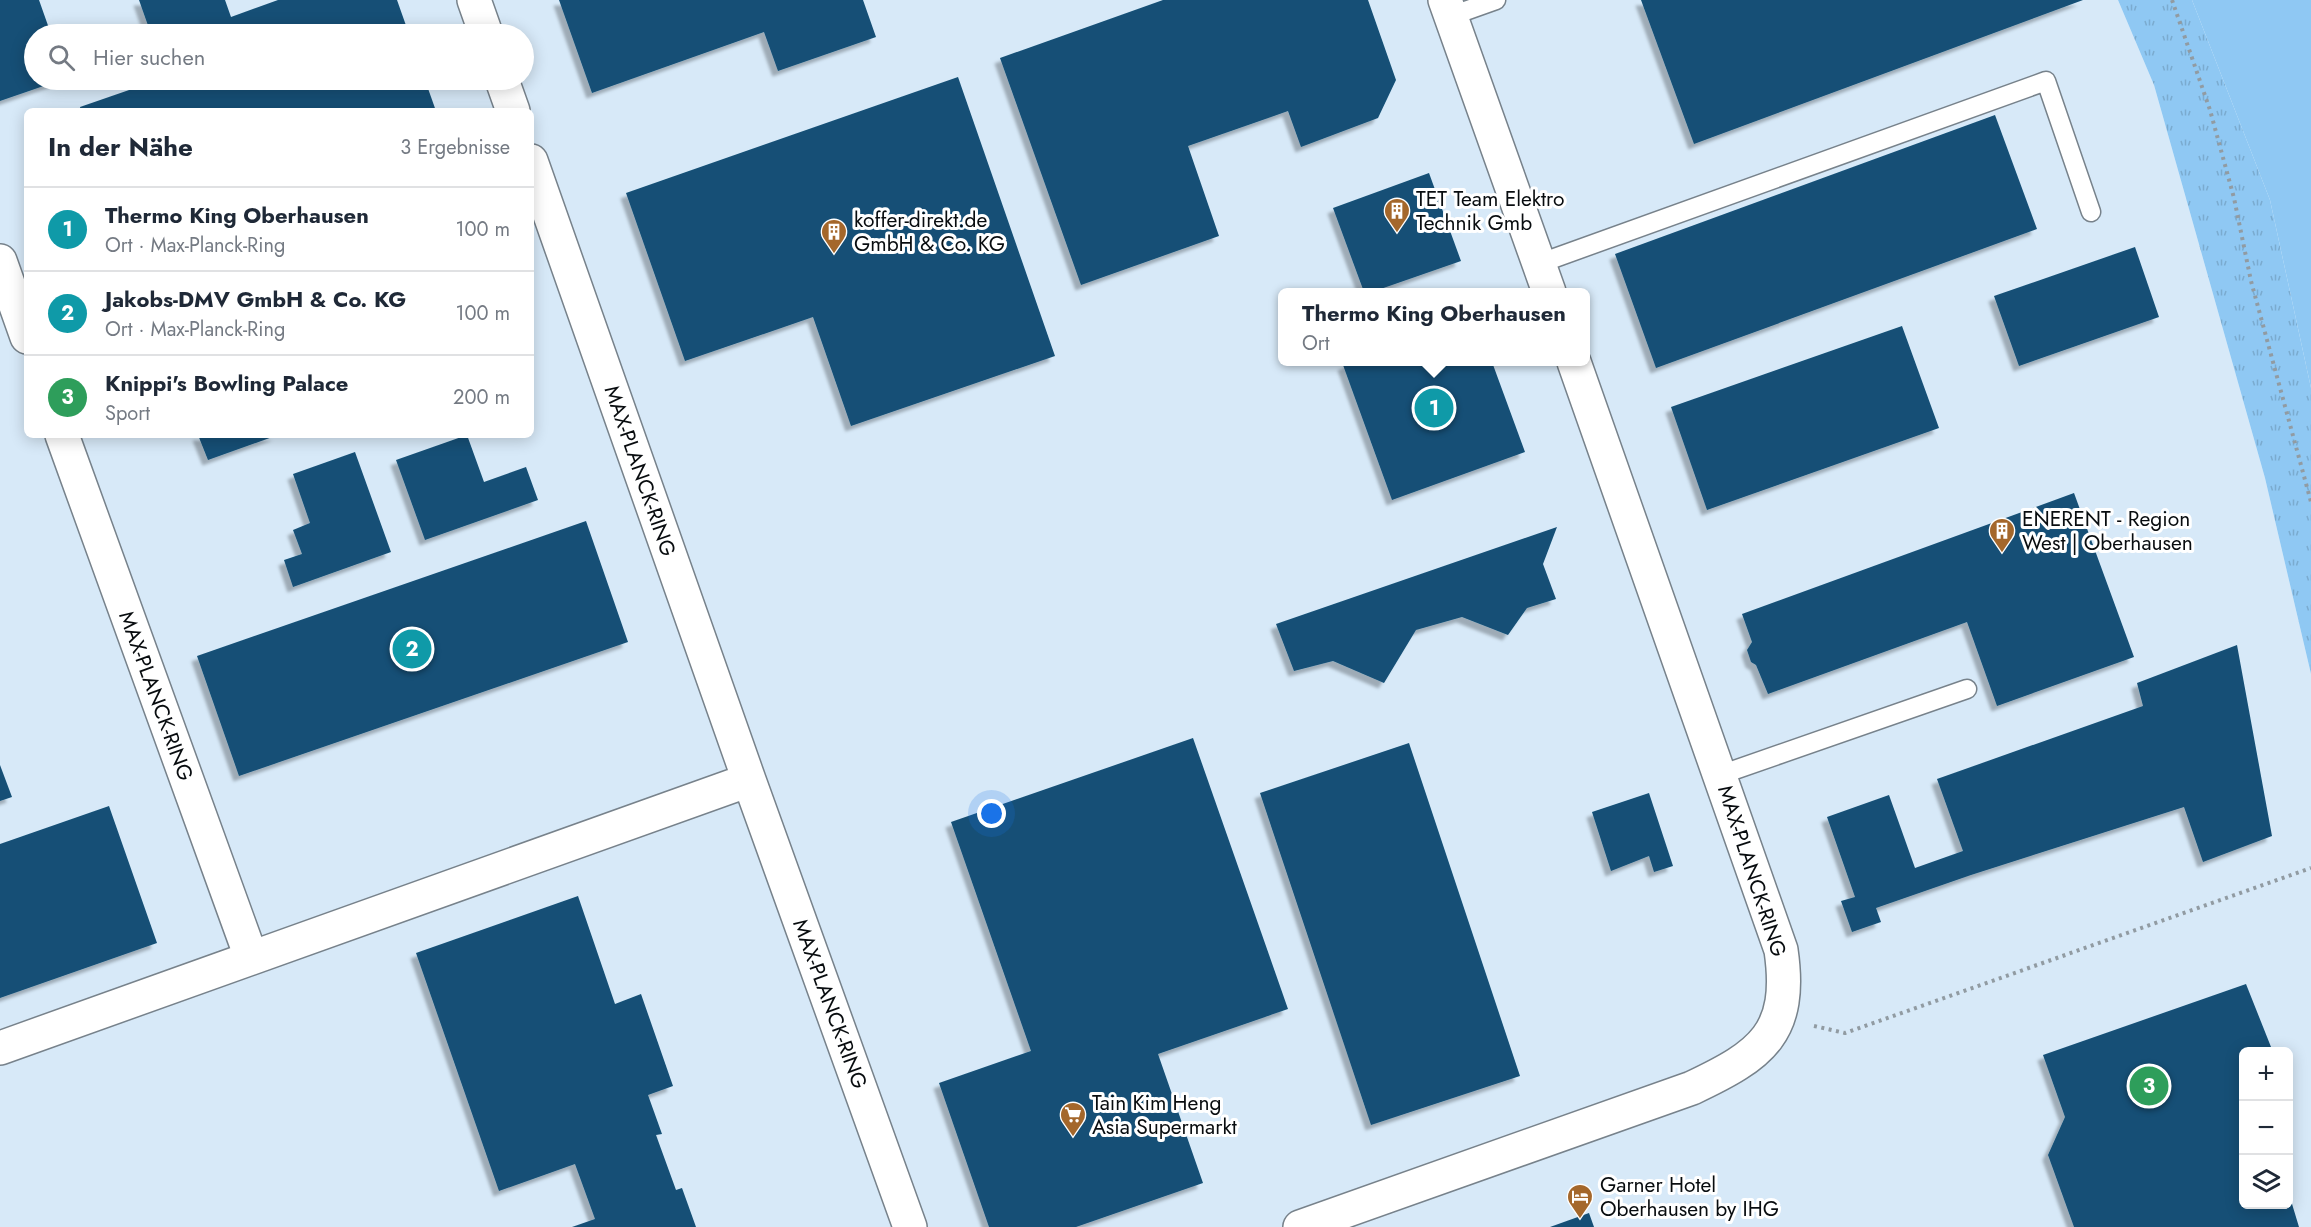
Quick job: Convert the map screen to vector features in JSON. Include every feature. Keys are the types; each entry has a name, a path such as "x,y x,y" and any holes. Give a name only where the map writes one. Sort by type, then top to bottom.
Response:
{"street":[{"path":"474,0 482,24"},
{"path":"1448,8 1544,278"},
{"path":"506,90 512,108"},
{"name":"MAX-PLANCK-RING","path":"534,170 749,780 910,1227"},
{"path":"0,261 15,324"},
{"name":"MAX-PLANCK-RING","path":"1300,1227 1692,1088 1730,1070 1747,1059 1774,1028 1778,1017 1784,969 1781,950 1575,366"},
{"name":"MAX-PLANCK-RING","path":"63,438 251,957"},
{"path":"0,1048 749,780"}],"lane":[{"path":"1448,8 1496,0"},
{"path":"1544,278 2046,81 2091,213"},
{"path":"1720,775 1967,689"}],"path":[{"path":"2172,0 2210,110 2231,187 2254,292 2311,502"},
{"path":"1778,1017 1845,1033 2311,868"}],"shaded area":[{"path":"0,0 2118,0 2154,85 2265,478 2311,674 2311,1227 0,1227"}],"green space":[{"path":"2118,0 2192,0 2270,200 2311,388 2311,674 2265,478 2154,85"},
{"path":"2192,0 2311,0 2311,388 2270,200"}],"building":[{"path":"0,0 39,0 47,24 24,24 24,90 32,90 0,101"},
{"path":"139,0 225,0 231,17 278,0 397,0 405,24 147,24"},
{"path":"559,0 863,0 876,37 778,71 764,32 592,93"},
{"path":"1163,0 1368,0 1396,80 1378,118 1301,147 1288,111 1188,146 1219,236 1081,285 1000,58"},
{"path":"1641,0 2083,0 1694,144"},
{"name":"koffer-direkt.de GmbH & Co. KG","path":"958,77 1055,356 851,426 813,317 685,361 626,193"},
{"path":"129,90 429,90 435,108 80,108"},
{"path":"1995,115 2037,229 1656,368 1615,254"},
{"name":"TET Team Elektro Technik Gmb","path":"1429,173 1461,261 1383,288 1363,288 1333,208"},
{"path":"2135,247 2159,317 2019,366 1994,296"},
{"path":"1902,326 1939,428 1707,510 1671,407"},
{"path":"1343,366 1493,366 1525,452 1392,500"},
{"path":"199,438 270,438 208,460"},
{"path":"458,438 468,438 484,482 526,467 538,500 425,540 396,460"},
{"path":"355,452 391,552 293,587 284,560 302,554 293,530 310,523 293,474"},
{"name":"ENERENT - Region West | Oberhausen","path":"2074,493 2134,657 1997,706 1967,622 1768,694 1747,650 1752,642 1742,614"},
{"path":"586,521 628,642 239,776 197,656"},
{"path":"1557,527 1543,564 1556,599 1527,608 1508,635 1462,617 1416,630 1384,683 1333,661 1294,671 1276,624"},
{"path":"2237,645 2272,836 2203,862 2184,807 1876,908 1881,922 1852,932 1841,901 1855,897 1827,817 1889,795 1915,868 1963,851 1937,779 2143,706 2137,683"},
{"path":"1193,738 1288,1009 1158,1054 1203,1183 1076,1227 989,1227 939,1083 1031,1051 951,822"},
{"path":"1409,743 1520,1076 1371,1125 1260,793"},
{"path":"0,765 12,797 0,801"},
{"path":"1649,793 1673,866 1654,872 1649,856 1611,871 1592,812"},
{"path":"109,806 157,943 0,998 0,844"},
{"path":"578,896 615,1004 641,994 673,1086 648,1095 662,1134 656,1135 676,1190 682,1188 696,1227 572,1227 595,1219 575,1164 499,1191 416,953"},
{"path":"2246,984 2271,1047 2239,1047 2239,1209 2293,1207 2299,1227 2074,1227 2048,1155 2065,1117 2043,1055"},
{"name":"Garner Hotel Oberhausen by IHG","path":"1589,1213 1594,1227 1550,1227"}],"place":[{"name":"TET Team Elektro Technik Gmb","path":"1397,234"},
{"name":"koffer-direkt.de GmbH & Co. KG","path":"834,255"},
{"name":"Thermo King Oberhausen","path":"1434,408"},
{"name":"ENERENT - Region West | Oberhausen","path":"2002,554"},
{"name":"Jakobs-DMV GmbH & Co. KG","path":"412,649"},
{"name":"Knippi's Bowling Palace","path":"2149,1086"},
{"name":"Tain Kim Heng Asia Supermarkt","path":"1073,1138"},
{"name":"Garner Hotel Oberhausen by IHG","path":"1580,1220"}]}
